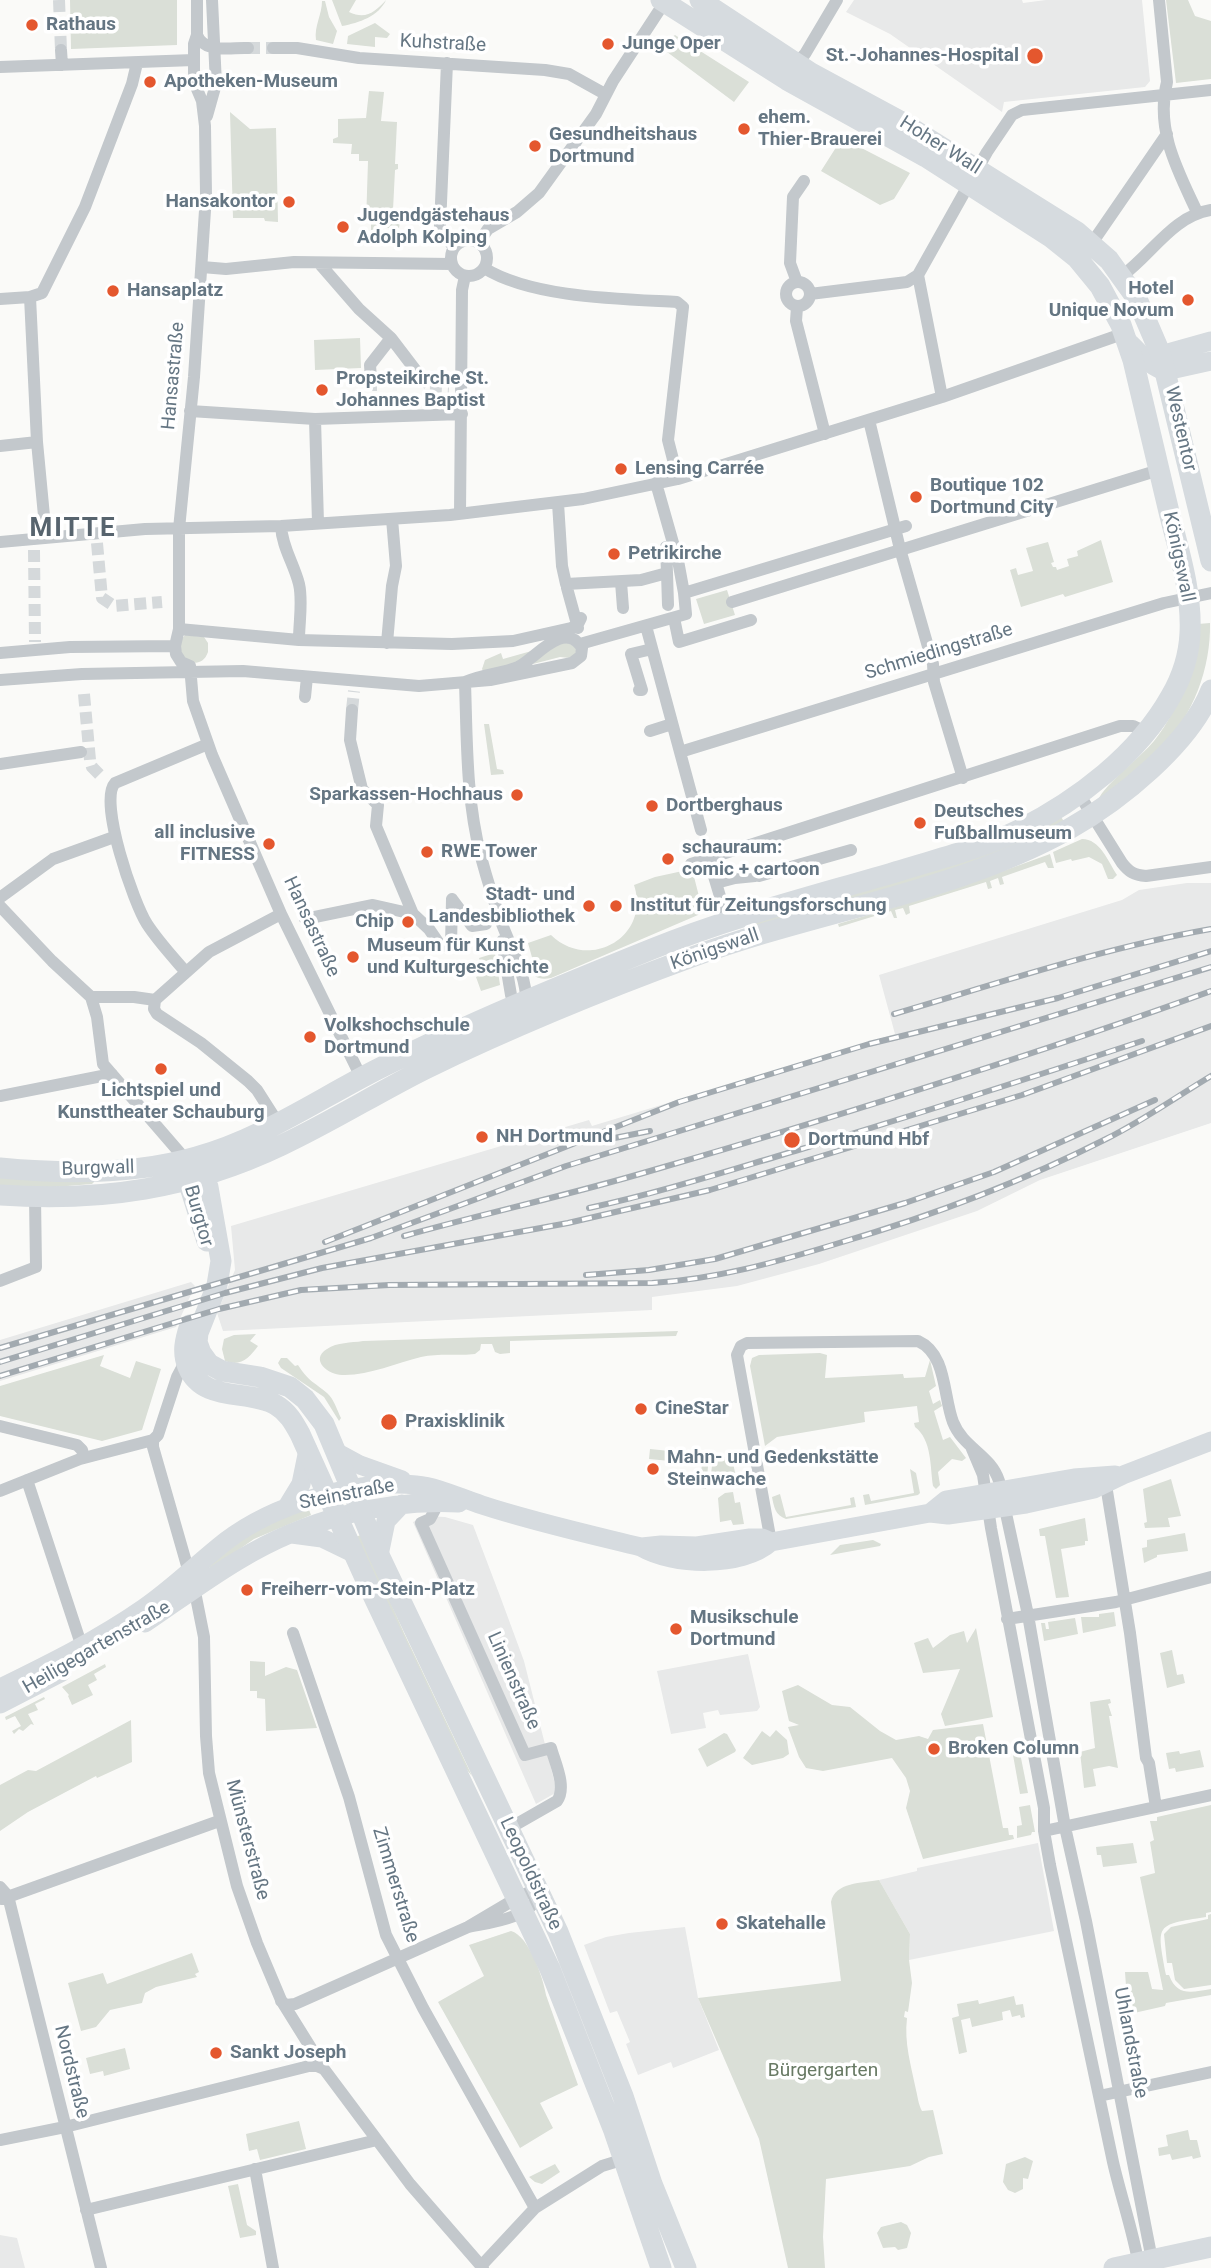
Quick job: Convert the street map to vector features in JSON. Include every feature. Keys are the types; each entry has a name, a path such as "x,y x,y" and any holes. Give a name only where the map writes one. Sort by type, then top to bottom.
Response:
{"main road":[{"name":"Hoher Wall","path":"700,0 811,73 898,120 1065,248 1093,277 1116,313"},
{"name":"Hoher Wall","path":"664,1 787,79 1092,243 1126,273 1149,325"},
{"name":"Westentor","path":"1116,313 1126,337 1154,368 1194,487"},
{"name":"Westentor","path":"1149,325 1159,470 1165,496"},
{"path":"1154,368 1211,341"},
{"path":"1154,368 1211,361"},
{"name":"Königswall","path":"1194,487 1211,561"},
{"name":"Königswall","path":"193,1168 225,1147 278,1123 361,1077 520,1003 679,938 728,921 901,871 989,842 1019,830 1079,794 1146,732 1172,694 1185,664 1190,635 1188,597 1165,496"},
{"name":"Königswall","path":"193,1168 282,1145 424,1070 524,1025 700,954 976,870 1048,840 1093,815 1157,762 1194,721 1211,690"},
{"path":"354,1107 361,1077"},
{"name":"Burgwall","path":"0,1168 93,1171 193,1168"},
{"name":"Burgwall","path":"0,1195 87,1196 140,1191 193,1168"},
{"name":"Burgtor","path":"186,1360 186,1338 208,1285 210,1263 193,1168"},
{"name":"Burgtor","path":"193,1168 220,1252 221,1269 198,1333 197,1342 201,1353 209,1364 222,1371 260,1377 290,1387 311,1405 324,1424 352,1490"},
{"path":"87,1196 96,1189 102,1179 101,1174 93,1171"},
{"path":"186,1360 192,1375 204,1386 277,1405 293,1421 328,1495"},
{"path":"995,1500 1081,1493 1211,1441"},
{"path":"287,1507 301,1484 308,1450"},
{"path":"337,1452 360,1465 413,1484"},
{"path":"995,1500 1074,1478 1124,1475"},
{"name":"Steinstraße","path":"191,1582 227,1540 253,1523 287,1507 328,1495 390,1485 413,1484 435,1488 481,1505 641,1547 664,1558 708,1560 753,1555 771,1542 930,1513 948,1515 995,1500"},
{"name":"Leopoldstraße","path":"352,1490 379,1555 541,1894 623,2096 633,2156 662,2268"},
{"name":"Leopoldstraße","path":"328,1495 687,2268"},
{"name":"Steinstraße","path":"191,1582 291,1534 359,1511 402,1504 439,1502 481,1505"},
{"path":"379,1555 386,1521 402,1504"},
{"path":"291,1534 329,1540 353,1553"},
{"name":"Heiligegartenstraße","path":"0,1688 82,1647 191,1582"},
{"name":"Heiligegartenstraße","path":"0,1704 105,1648 191,1582"},
{"path":"482,1825 495,1830 508,1829"},
{"path":"1114,2268 1146,2265 1211,2248"},
{"path":"1180,2268 1211,2261"}],"street":[{"name":"Hansastraße","path":"197,0 216,84 205,126"},
{"name":"Hansastraße","path":"206,42 212,0"},
{"path":"797,62 805,54 837,0"},
{"path":"1159,0 1167,82 1164,95 1168,149 1198,212"},
{"path":"479,242 488,229 517,212 539,193 596,114 605,94 664,1"},
{"name":"Hansastraße","path":"175,646 178,629 179,529 206,195 205,126 202,101 194,82 194,44 206,42"},
{"path":"206,42 248,48"},
{"name":"Kuhstraße","path":"273,48 297,48 356,58 544,70 569,74 605,94"},
{"path":"61,50 62,65"},
{"path":"0,67 194,60"},
{"path":"447,63 440,226 442,233 454,247"},
{"path":"0,299 30,298 42,292 85,207 137,64"},
{"path":"810,294 907,282 918,275 973,177 1012,115 1022,110 1211,90"},
{"path":"1092,243 1167,134"},
{"path":"797,282 790,263 793,197 804,181"},
{"path":"1126,273 1172,230 1198,212 1211,210"},
{"path":"468,239 479,242 486,251 484,268 474,276 459,274 450,258 454,247 468,239"},
{"path":"202,267 294,262 452,264"},
{"path":"319,263 359,309 391,338 420,376"},
{"path":"484,268 500,279 551,290 603,298 677,302 683,307 668,440 677,474"},
{"path":"918,275 942,397"},
{"path":"460,513 462,418 456,387 465,276"},
{"path":"797,282 807,285 810,294 807,302 797,307 787,300 785,292 789,285 797,282"},
{"path":"30,298 33,389 41,476 38,541"},
{"path":"797,307 796,321 824,429"},
{"path":"0,542 179,529 392,519 558,503 656,484 677,474 824,429 869,420 1126,337"},
{"path":"371,379 370,365 391,338"},
{"path":"430,405 440,415"},
{"path":"190,411 315,419 372,411 462,418"},
{"path":"315,419 318,523"},
{"path":"869,420 901,528 900,549 963,778"},
{"path":"0,446 37,442"},
{"path":"732,602 1159,470"},
{"path":"465,682 517,667 545,646 561,638 570,638 581,644 687,614 675,550 656,484"},
{"path":"558,503 562,566 566,584 574,588 641,580 664,586"},
{"path":"387,643 396,566 392,519"},
{"path":"281,526 281,537 299,585 299,640"},
{"path":"684,593 901,528"},
{"path":"675,550 666,547 664,586 679,642 751,620"},
{"path":"621,582 625,631"},
{"path":"0,680 82,674 243,671 419,686 500,678 572,663 581,656 574,588"},
{"name":"Schmiedingstraße","path":"680,752 933,673 1188,597 1211,593"},
{"path":"178,629 299,640 387,643 502,642 579,622"},
{"path":"646,626 701,830"},
{"path":"0,653 35,646 175,646 177,657 190,666 190,672"},
{"path":"652,649 631,654 641,683 659,675"},
{"name":"Hansastraße","path":"190,672 192,701 208,744 281,914 361,1077"},
{"path":"306,697 307,677"},
{"path":"465,682 470,804 480,854 500,920 502,945 524,1025"},
{"path":"352,710 350,740 362,789 378,805 376,825 413,914 429,929 440,945 451,946 452,898 472,926 486,924"},
{"path":"691,864 708,855 728,852 1120,726 1133,726 1146,732"},
{"path":"651,734 673,727"},
{"path":"185,971 146,922 114,837 110,800 112,786 208,744"},
{"path":"0,764 81,752"},
{"path":"1079,794 1122,863 1136,875 1211,867"},
{"path":"114,837 53,859 34,871 0,900 52,961 92,997 103,1064 193,1168"},
{"path":"716,883 757,876 851,850"},
{"path":"708,855 724,910"},
{"path":"305,919 373,905 413,914"},
{"path":"278,1123 257,1090 201,1043 157,1014 154,1009 155,1000 185,971 224,942 281,914"},
{"path":"92,997 155,1000"},
{"path":"0,1096 112,1074"},
{"path":"0,1281 36,1267 35,1197"},
{"path":"771,1542 737,1356 738,1349 747,1343 918,1340 930,1346 938,1360 954,1426 971,1448 992,1464 1007,1619 1044,1808 1044,1831 1099,2096 1146,2265"},
{"path":"0,1491 85,1458 153,1440 159,1432 186,1360"},
{"path":"0,1426 77,1445 85,1458"},
{"name":"Münsterstraße","path":"153,1440 204,1637 209,1773 219,1821 237,1886 281,2000 324,2069 410,2185 482,2267"},
{"path":"27,1480 82,1647"},
{"path":"1106,1485 1146,1758 1156,1807"},
{"name":"Uhlandstraße","path":"995,1500 1028,1615 1065,1827 1121,2092 1146,2265"},
{"name":"Linienstraße","path":"439,1502 430,1519 421,1523 525,1755 551,1748 561,1787 560,1798 508,1829"},
{"path":"1007,1619 1123,1600 1211,1577"},
{"name":"Zimmerstraße","path":"293,1633 349,1797 386,1935 535,2208"},
{"path":"1044,1831 1211,1795"},
{"path":"3,1894 219,1821"},
{"name":"Nordstraße","path":"3,1894 101,2268"},
{"path":"281,2000 291,2005 300,2002 468,1927 507,1919 519,1905 533,1905 541,1894"},
{"path":"0,2140 65,2127 309,2066 324,2069"},
{"path":"1099,2096 1211,2072"},
{"path":"86,2210 377,2140"},
{"path":"482,2267 535,2208 602,2166 633,2156"},
{"path":"255,2169 273,2268"}],"shaded area":[{"name":"St.-Johannes-Hospital","path":"854,0 1022,0 1023,3 1046,0 1142,0 1150,81 1145,87 1004,102 1002,112 890,34 846,12"},
{"path":"1187,883 1211,883 1211,1123 1040,1180 977,1211 819,1264 737,1286 652,1297 652,1310 223,1331 217,1313 235,1270 231,1226 589,1120 592,1126 895,1034 879,975 1122,900 1139,890"},
{"path":"191,1282 195,1286 176,1327 0,1381 0,1340"},
{"path":"426,1516 445,1517 473,1525 524,1661 557,1792 536,1804 413,1522"},
{"path":"748,1654 760,1707 757,1711 720,1715 718,1710 703,1713 706,1728 671,1734 657,1671"},
{"path":"1038,1843 1054,1931 909,1960 910,1934 879,1880 917,1871 917,1868"},
{"path":"685,1927 698,1998 719,2050 673,2068 671,2062 638,2075 626,2044 630,2042 617,2011 610,2013 584,1945 606,1937"},
{"path":"0,2235 17,2238 25,2268 0,2268"}],"green space":[{"path":"70,0 177,0 177,45 71,49"},
{"path":"332,0 356,0 349,12 365,15 386,0 379,10 368,18 342,26"},
{"path":"1166,0 1188,0 1195,16 1211,21 1211,79 1176,83"},
{"path":"322,1 325,1 329,17 337,31 333,44 316,40"},
{"path":"375,23 390,34 387,38 375,37 375,47 347,44 348,36"},
{"path":"675,35 749,82 734,102 659,46"},
{"path":"369,91 384,92 381,121 397,122 395,164 398,164 398,169 395,170 393,210 401,215 399,228 371,230 371,223 366,223 368,161 359,161 359,154 351,154 352,144 333,143 333,139 338,137 338,119 366,118"},
{"path":"230,112 250,129 276,128 278,222 265,221 264,218 233,218"},
{"path":"842,138 910,173 894,199 880,205 821,171"},
{"path":"360,338 361,368 315,370 314,340"},
{"path":"1101,540 1113,582 1021,607 1010,570 1016,568 1018,575 1033,571 1026,548 1048,542 1054,562 1051,563 1057,570 1069,566 1067,559 1078,556 1077,551"},
{"path":"727,590 735,615 704,624 696,599"},
{"path":"1210,623 1203,674 1182,721 1154,755 1098,800 1164,727 1184,685 1198,624"},
{"path":"185,635 204,637 208,643 208,652 202,661 186,662 178,644"},
{"path":"565,641 577,648 575,655 533,664 548,648"},
{"path":"535,650 517,663 483,671 482,669 485,660 501,653 503,659"},
{"path":"484,724 489,724 497,769 503,770 504,774 491,775"},
{"path":"1060,815 1066,825 993,859 758,930 755,920"},
{"path":"1082,839 1094,843 1103,852 1117,875 1113,879 1108,879 1102,864 1089,857 1056,863 1053,852"},
{"path":"1050,854 1054,868 1048,868 1045,862 1002,877 1004,884 1000,885 998,878 990,881 992,888 988,889 986,882 909,906 910,913 906,915 903,908 895,910 897,918 894,918 891,911 839,927 838,924 948,891"},
{"path":"692,869 702,908 698,915 551,978 538,978 527,967 525,963 533,961 528,943 551,935 566,946 582,950 598,949 613,943 625,933 634,920 637,904 634,885 655,877"},
{"path":"495,953 500,985 481,991 476,977 484,974 479,958"},
{"path":"0,1175 94,1182 42,1188 0,1187"},
{"path":"678,1331 676,1336 510,1341 510,1353 500,1354 495,1352 492,1344 481,1344 480,1350 475,1354 428,1356 352,1375 327,1370 320,1362 322,1353 335,1345 363,1341"},
{"path":"256,1334 250,1341 258,1346 248,1358 236,1363 225,1361 222,1349 224,1339 234,1335"},
{"path":"104,1355 100,1366 130,1378 136,1361 161,1369 142,1430 102,1441 0,1416 0,1386"},
{"path":"759,1355 827,1355 825,1378 903,1374 904,1378 925,1377 930,1360 936,1386 929,1391 933,1404 940,1400 942,1406 934,1411 943,1440 950,1437 966,1458 962,1461 952,1459 938,1472 940,1485 936,1489 933,1486 925,1439 914,1423 919,1422 917,1406 864,1412 865,1422 777,1437 765,1446 750,1366 752,1358"},
{"path":"281,1358 287,1358 295,1366 298,1365 308,1378 329,1395 341,1418 339,1421 324,1397 281,1368 278,1363"},
{"path":"650,1449 709,1455 706,1489 689,1486 700,1484 701,1476 692,1475 691,1472 701,1472 702,1464 649,1459"},
{"path":"713,1456 732,1458 737,1482 710,1484"},
{"path":"910,1469 916,1473 920,1493 918,1495 865,1505 863,1495 869,1494 871,1501 914,1493"},
{"path":"1171,1479 1181,1516 1168,1518 1170,1527 1145,1528 1144,1523 1147,1522 1143,1489"},
{"path":"733,1492 735,1503 740,1502 744,1524 733,1525 731,1520 720,1522 718,1498"},
{"path":"780,1494 786,1517 851,1505 850,1498 854,1497 856,1507 786,1519 777,1513 773,1504 772,1497"},
{"path":"308,1507 311,1515 254,1539 214,1567 202,1569 238,1539"},
{"path":"1085,1518 1088,1541 1085,1541 1085,1545 1061,1549 1069,1597 1056,1598 1045,1536 1040,1536 1039,1529"},
{"path":"1185,1533 1188,1551 1157,1555 1144,1563 1142,1548 1147,1547 1147,1540"},
{"path":"361,1535 483,1799 472,1776 461,1763 352,1538"},
{"path":"873,1540 881,1544 880,1546 830,1555 840,1545"},
{"path":"1114,1612 1116,1626 1083,1633 1081,1617 1099,1617 1099,1614"},
{"path":"1075,1618 1078,1634 1044,1641 1041,1623 1045,1623 1046,1629 1049,1629 1048,1622"},
{"path":"976,1628 993,1717 945,1726 941,1714 960,1669 923,1673 914,1643 928,1638 933,1648 950,1635 964,1631 967,1643"},
{"path":"1172,1650 1177,1675 1183,1674 1185,1683 1167,1688 1160,1653"},
{"path":"250,1661 265,1662 265,1676 286,1667 297,1670 317,1728 266,1731 265,1699 257,1698 257,1691 250,1691"},
{"path":"105,1664 106,1667 94,1674 97,1680 88,1685 93,1695 72,1705 69,1695 62,1687"},
{"path":"798,1685 832,1705 850,1707 896,1740 919,1736 928,1739 933,1730 983,1724 1003,1828 1008,1828 1009,1835 1013,1835 1014,1839 923,1859 906,1808 910,1791 906,1778 892,1758 823,1771 806,1768 788,1727 799,1725 789,1721 782,1691"},
{"path":"44,1697 45,1699 35,1704 38,1710 28,1714 34,1725 31,1724 23,1731 19,1729 14,1734 12,1731 21,1726 15,1716 6,1720 5,1717"},
{"path":"1110,1699 1111,1703 1108,1704 1112,1716 1109,1716 1118,1768 1109,1766 1093,1769 1096,1786 1084,1788 1080,1752 1095,1748 1090,1702"},
{"path":"131,1720 132,1762 97,1778 96,1776 28,1812 0,1831 0,1785 28,1770 36,1771"},
{"path":"776,1730 787,1740 789,1754 783,1758 752,1765 743,1758 762,1731 770,1737"},
{"path":"724,1733 735,1752 707,1767 698,1749"},
{"path":"1200,1750 1204,1767 1176,1772 1175,1768 1169,1769 1166,1753 1179,1751 1180,1754"},
{"path":"1020,1753 1028,1793 1020,1794 1013,1755"},
{"path":"1030,1805 1035,1832 1017,1838 1017,1826 1022,1825 1019,1807"},
{"path":"1211,1805 1211,1912 1206,1913 1206,1917 1168,1925 1161,1936 1161,1946 1166,1975 1169,1975 1176,1987 1191,1992 1211,1989 1211,1995 1166,2003 1165,2006 1134,2013 1125,1972 1148,1972 1152,1989 1163,1990 1140,1877 1155,1873 1150,1842 1154,1840 1150,1821"},
{"path":"1133,1843 1137,1863 1103,1867 1096,1847"},
{"name":"Bürgergarten","path":"879,1880 910,1934 912,1983 908,2012 905,2011 904,2017 907,2018 908,2054 922,2111 933,2110 943,2154 910,2166 826,2179 823,2237 825,2268 788,2268 759,2139 698,1998 841,1981 831,1902 843,1887"},
{"path":"1211,1914 1211,1985 1184,1989 1175,1980 1172,1963 1167,1963 1164,1934 1171,1927 1208,1919"},
{"path":"511,1931 524,1941 534,1958 578,2085 540,2103 553,2128 520,2148 438,2002 484,1976 469,1945"},
{"path":"192,1953 199,1972 195,1974 197,1977 156,1987 145,1993 142,2003 110,2010 96,2027 81,2031 68,1983 103,1973 107,1984"},
{"path":"1014,1996 1016,2005 1023,2004 1025,2017 1012,2017 1010,2010 1002,2012 1003,2020 972,2027 970,2018 961,2020 967,2052 959,2054 952,2018 959,2016 957,2004 978,2000 979,2004"},
{"path":"125,2048 130,2069 104,2076 103,2071 90,2074 86,2058"},
{"path":"299,2121 306,2149 260,2160 257,2149 249,2151 246,2134"},
{"path":"1188,2130 1190,2140 1197,2140 1201,2157 1172,2160 1170,2154 1159,2156 1158,2148 1168,2146 1166,2135"},
{"path":"1025,2157 1033,2161 1028,2179 1023,2178 1023,2189 1015,2193 1008,2190 1003,2182 1006,2164"},
{"path":"555,2164 560,2172 542,2184 529,2177"},
{"path":"238,2184 247,2225 256,2231 256,2235 240,2238 228,2186"},
{"path":"901,2222 907,2225 911,2233 907,2248 883,2248 877,2233 881,2227"}],"tunnel":[{"path":"59,0 61,50"},
{"path":"248,48 273,48"},
{"path":"420,376 430,386 430,405"},
{"path":"371,379 371,405"},
{"path":"430,386 449,387"},
{"path":"97,543 102,598 114,606 162,602"},
{"path":"34,550 35,642"},
{"path":"352,710 354,691"},
{"path":"84,694 90,760 92,767 103,778"}],"railway":[{"path":"894,1014 1091,956 1211,929"},
{"path":"325,1242 679,1102 869,1044 1058,998 1211,951"},
{"path":"0,1348 371,1238 566,1166 1211,967"},
{"path":"404,1236 620,1180 791,1129 932,1086 1211,991"},
{"path":"0,1362 225,1293 322,1268 568,1223 710,1190 1022,1095 1211,1026"},
{"path":"589,1208 667,1189 839,1138 1142,1041"},
{"path":"0,1376 219,1309 301,1290 389,1285 652,1283 700,1278 770,1263 907,1222 1008,1184 1119,1132 1211,1076"},
{"path":"586,1275 649,1270 715,1259 905,1203 994,1172 1155,1100"},
{"path":"599,1141 650,1131"}],"place":[{"name":"Rathaus","path":"32,25"},
{"name":"Junge Oper","path":"608,44"},
{"name":"St.-Johannes-Hospital","path":"1035,56"},
{"name":"Apotheken-Museum","path":"150,82"},
{"name":"ehem. Thier-Brauerei","path":"744,129"},
{"name":"Gesundheitshaus Dortmund","path":"535,146"},
{"name":"Hansakontor","path":"289,202"},
{"name":"Jugendgästehaus Adolph Kolping","path":"343,227"},
{"name":"Hansaplatz","path":"113,291"},
{"name":"Hotel Unique Novum","path":"1188,300"},
{"name":"Propsteikirche St. Johannes Baptist","path":"322,390"},
{"name":"Lensing Carrée","path":"621,469"},
{"name":"Boutique 102 Dortmund City","path":"916,497"},
{"name":"Petrikirche","path":"614,554"},
{"name":"Sparkassen-Hochhaus","path":"517,795"},
{"name":"Dortberghaus","path":"652,806"},
{"name":"Deutsches Fußballmuseum","path":"920,823"},
{"name":"all inclusive FITNESS","path":"269,844"},
{"name":"RWE Tower","path":"427,852"},
{"name":"schauraum: comic + cartoon","path":"668,859"},
{"name":"Stadt- und Landesbibliothek","path":"589,906"},
{"name":"Institut für Zeitungsforschung","path":"616,906"},
{"name":"Chip","path":"408,922"},
{"name":"Museum für Kunst und Kulturgeschichte","path":"353,957"},
{"name":"Volkshochschule Dortmund","path":"310,1037"},
{"name":"Lichtspiel und Kunsttheater Schauburg","path":"161,1069"},
{"name":"NH Dortmund","path":"482,1137"},
{"name":"Dortmund Hbf","path":"792,1140"},
{"name":"CineStar","path":"641,1409"},
{"name":"Praxisklinik","path":"389,1422"},
{"name":"Mahn- und Gedenkstätte Steinwache","path":"653,1469"},
{"name":"Freiherr-vom-Stein-Platz","path":"247,1590"},
{"name":"Musikschule Dortmund","path":"676,1629"},
{"name":"Broken Column","path":"934,1749"},
{"name":"Skatehalle","path":"722,1924"},
{"name":"Sankt Joseph","path":"216,2053"}],"district":[{"name":"MITTE","path":"73,529"}]}
